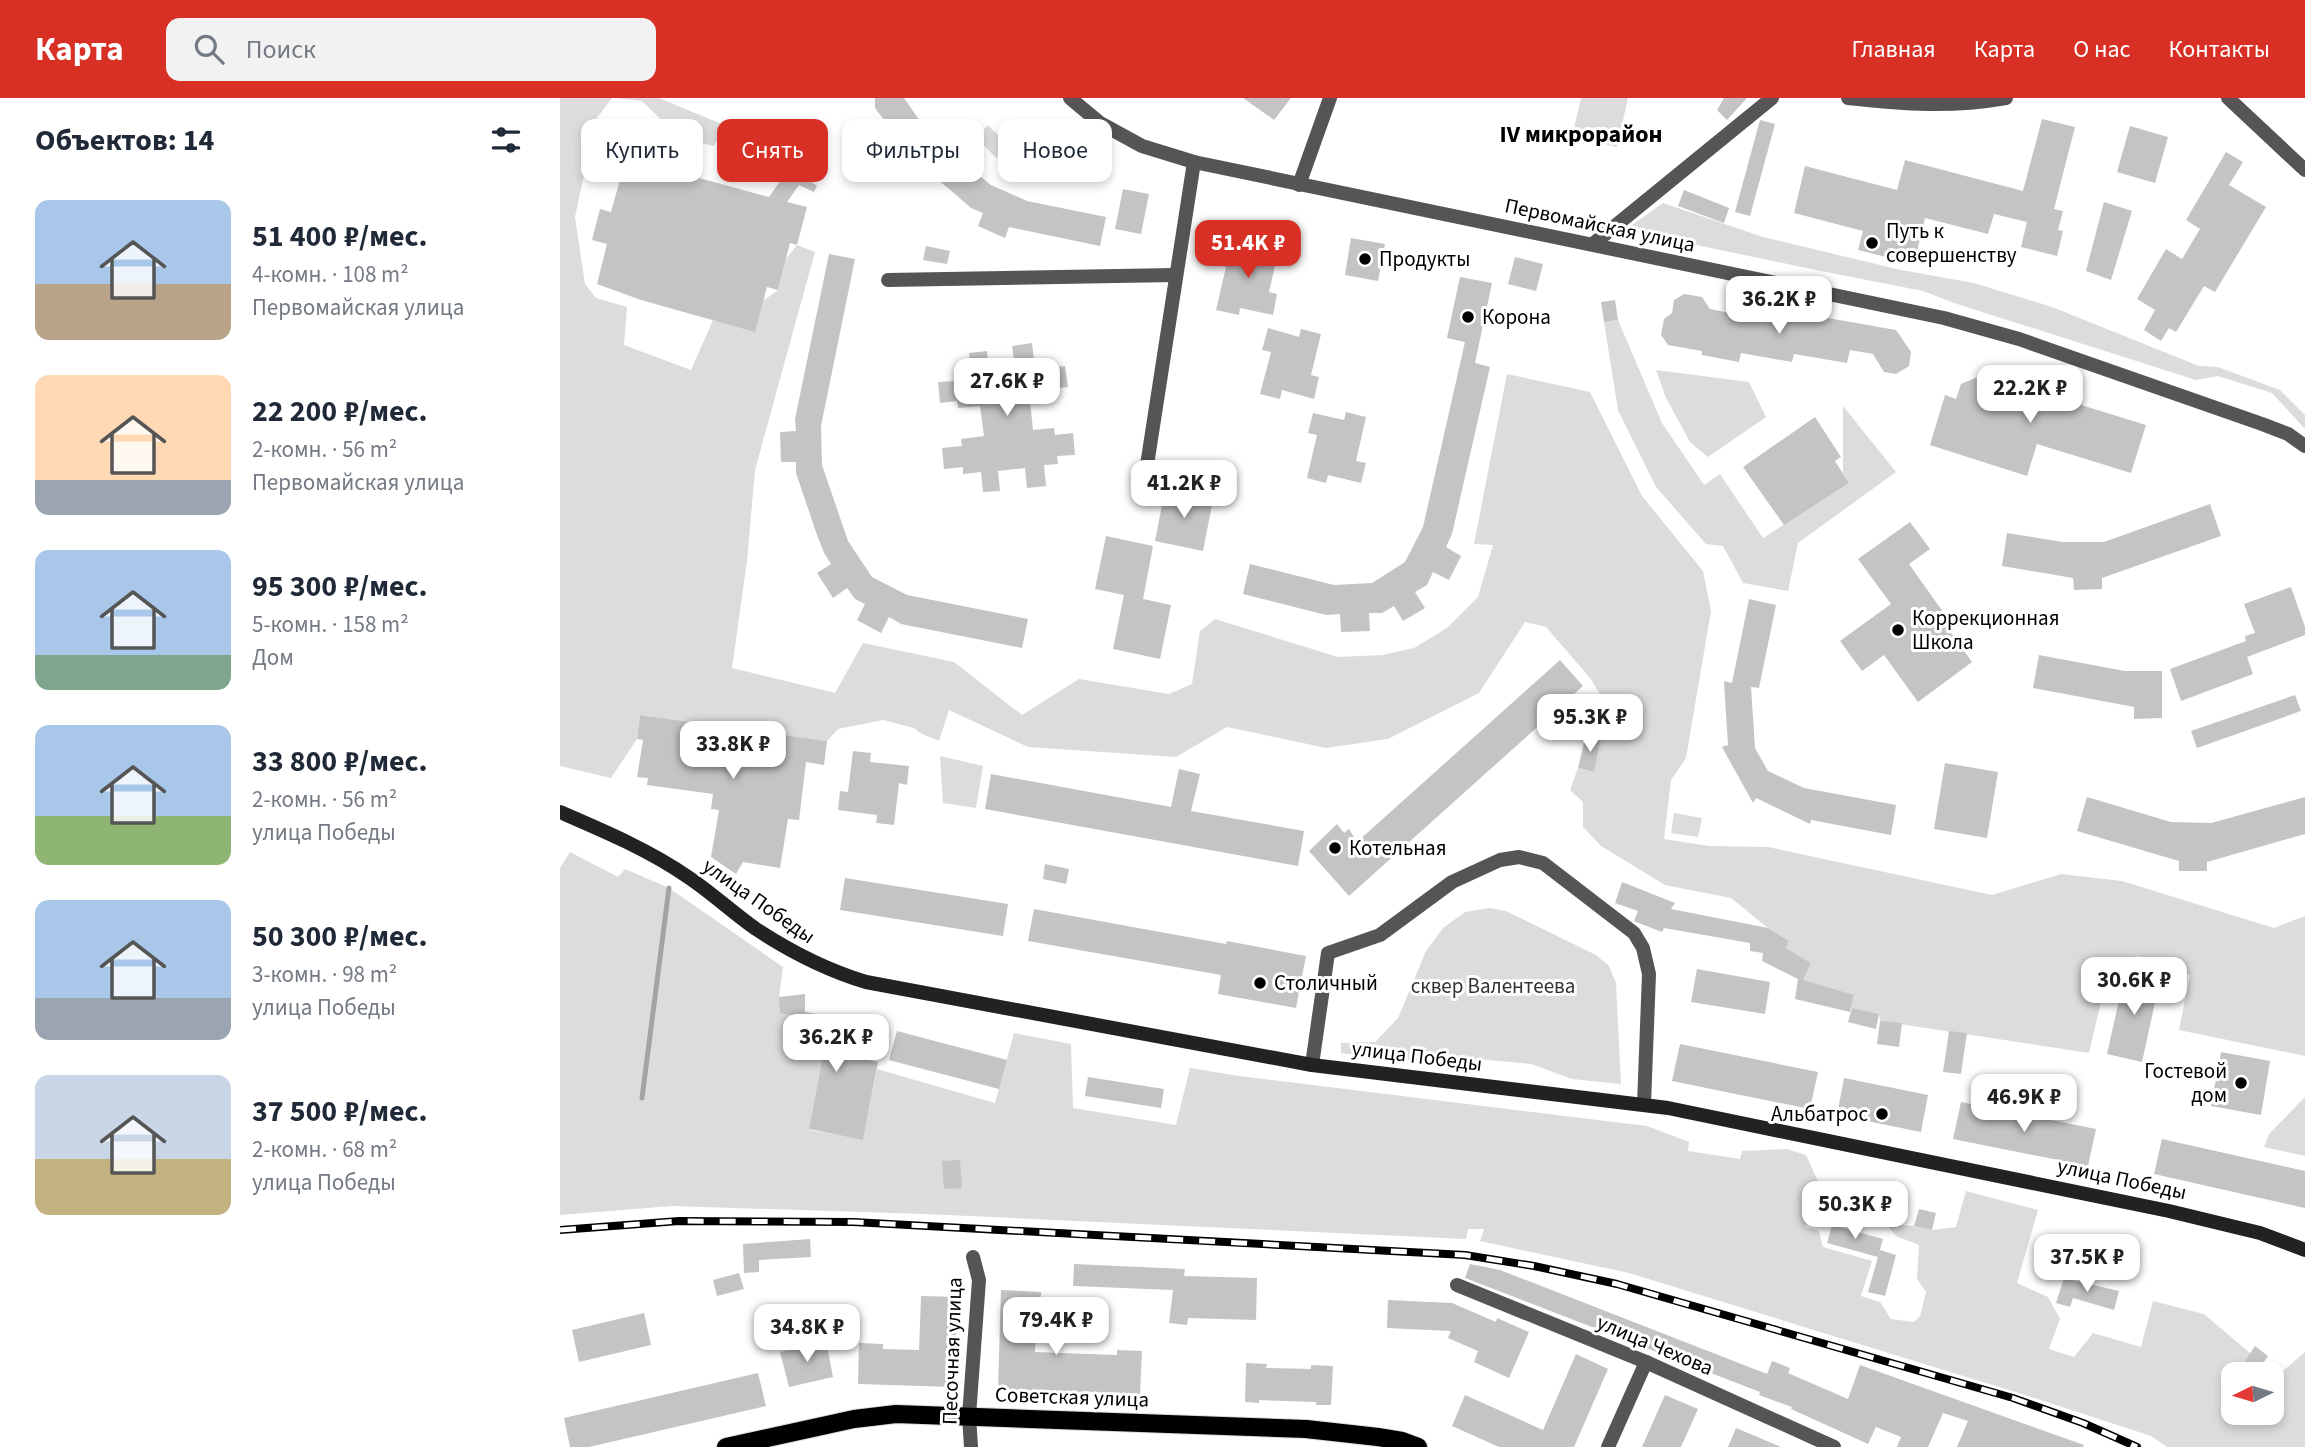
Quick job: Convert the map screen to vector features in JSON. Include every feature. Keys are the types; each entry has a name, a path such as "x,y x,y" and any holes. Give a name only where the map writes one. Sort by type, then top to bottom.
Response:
{"main road":[{"name":"улица Победы","path":"560,812 598,828 689,877 755,928 808,961 866,982 1312,1065 1644,1104 2169,1210 2260,1233 2305,1250"},
{"name":"Советская улица","path":"726,1447 854,1419 896,1414 1306,1429 1378,1437 1418,1447"}],"street":[{"name":"Первомайская улица","path":"1070,98 1100,123 1142,146 1194,162 1944,318 2019,339 2288,434 2305,446"},
{"path":"1299,185 1330,98"},
{"path":"1592,244 1772,98"},
{"path":"1848,98 1918,105 1969,104 2006,98"},
{"path":"2228,98 2305,170"},
{"path":"1149,475 1147,466 1194,162"},
{"path":"888,281 1175,275"},
{"path":"1312,1065 1328,953 1380,935 1452,882 1500,860 1519,858 1543,863 1634,933 1643,948 1649,974 1644,1104"},
{"name":"Песочная улица","path":"971,1447 969,1416 979,1280 973,1257"},
{"name":"улица Чехова","path":"1457,1285 1646,1362 1834,1447"},
{"path":"1608,1447 1646,1362"}],"green space":[{"path":"560,98 612,98 596,119 581,119 582,182 575,217 585,284 596,298 627,307 624,345 691,370 713,320 755,331 763,301 778,290 786,259 797,245 815,252 755,470 747,561 732,668 835,693 863,643 954,662 1022,715 1079,679 1169,694 1192,684 1200,631 1215,619 1338,657 1382,655 1414,648 1447,628 1478,597 1493,545 1474,544 1507,374 1590,392 1642,496 1703,571 1711,611 1686,758 1671,780 1664,839 1709,846 1768,847 1992,895 2061,874 2122,881 2274,928 2305,916 2305,1056 2179,1030 2190,975 2166,963 2137,956 2110,963 2089,1053 1880,1021 1879,1014 1851,1008 1854,996 1803,980 1811,963 1786,948 1789,941 1731,898 1665,885 1601,846 1583,827 1583,802 1570,790 1578,768 1594,772 1601,740 1585,735 1605,702 1590,678 1546,627 1525,622 1479,693 1388,739 1326,748 1227,727 1176,757 1028,747 949,710 939,741 914,728 883,720 838,729 827,741 640,715 637,739 611,778 560,766"},
{"path":"614,98 659,98 717,122 717,140 714,146 703,144 703,119 660,119 642,101"},
{"path":"1581,98 1628,98 1617,147 1572,137"},
{"path":"988,125 998,135 996,158 984,145 984,129"},
{"path":"1663,203 1763,237 1901,270 1974,283 2052,307 2199,366 2218,367 2280,390 2305,415 2305,429 2272,393 2218,376 2196,380 1923,291 1625,230"},
{"path":"1618,320 1662,423 1704,485 1720,474 1763,538 1849,483 1843,473 1843,406 1896,472 1798,543 1788,591 1743,583 1723,546 1706,544 1656,487 1618,410 1604,322"},
{"path":"1656,370 1749,382 1766,417 1708,457 1690,442 1666,398"},
{"path":"940,756 983,766 976,808 943,803"},
{"path":"1674,813 1702,818 1698,837 1671,833"},
{"path":"570,852 618,877 625,869 669,888 783,967 779,997 804,1017 801,1034 826,1039 809,1130 863,1139 877,1069 995,1103 1014,1033 1071,1044 1073,1108 1176,1125 1190,1068 1647,1126 1689,1142 1688,1151 1740,1159 1742,1151 1787,1149 1806,1155 1818,1181 1805,1227 1819,1231 1823,1247 1872,1261 1861,1296 1880,1302 1891,1319 1914,1322 1920,1316 1926,1292 1917,1279 1919,1245 1896,1236 1886,1224 1932,1230 1956,1227 1966,1191 2038,1210 2017,1283 2048,1297 2060,1319 2049,1349 2074,1357 2093,1333 2141,1347 2153,1301 2204,1314 2261,1362 2221,1362 2221,1425 2284,1425 2284,1370 2305,1352 2305,1447 2167,1447 2151,1436 2025,1395 1629,1273 1480,1241 1484,1229 1468,1229 1466,1239 925,1214 672,1206 560,1215 560,868"},
{"name":"сквер Валентеева","path":"1489,908 1506,911 1596,955 1609,966 1616,983 1621,1084 1572,1079 1531,1064 1477,1059 1441,1064 1341,1053 1341,1043 1375,1042 1398,1018 1426,951 1443,928 1465,912"},
{"path":"2305,1097 2305,1156 2264,1147 2269,1134"}],"building":[{"path":"875,98 904,98 919,119 883,119 875,108"},
{"path":"1243,98 1291,98 1274,120"},
{"path":"1724,98 1747,98 1727,120 1717,110"},
{"path":"2042,119 2075,127 2054,209 2063,211 2058,230 2063,231 2057,256 2021,247 2027,222 1994,214 1988,234 1925,218 1914,264 1858,250 1863,231 1794,213 1805,166 1897,190 1905,160 2023,191"},
{"path":"1760,120 1775,124 1750,216 1735,212"},
{"path":"2130,126 2168,137 2155,183 2117,172"},
{"path":"2226,152 2243,162 2229,185 2266,207 2215,292 2204,286 2176,332 2169,328 2161,341 2144,330 2155,310 2137,299 2166,249 2182,259 2200,229 2186,220"},
{"path":"703,179 769,197 780,182 812,182 817,186 814,192 799,185 787,202 807,207 797,245 790,243 778,290 767,287 755,332 641,300 597,284 607,244 592,240 600,209 611,212 619,182 703,182"},
{"path":"984,179 1027,201 1106,217 1100,246 1009,227 1005,238 978,226 983,213 971,208 940,182 984,182"},
{"path":"1123,189 1149,194 1141,234 1115,229"},
{"path":"1684,190 1729,208 1724,223 1678,206"},
{"path":"2104,202 2132,211 2111,280 2086,271"},
{"name":"Продукты","path":"1351,238 1385,244 1378,281 1345,275"},
{"path":"1224,244 1256,251 1257,245 1279,249 1269,292 1277,294 1273,315 1240,308 1239,315 1216,310 1226,267 1219,265"},
{"path":"926,246 950,251 947,264 923,260"},
{"path":"829,254 855,259 821,426 822,465 848,541 872,577 907,595 1028,619 1022,648 901,624 889,617 881,633 857,620 865,604 855,599 847,588 833,598 817,573 831,564 816,532 796,473 796,462 781,462 780,432 796,431 795,419"},
{"path":"1515,257 1543,264 1536,291 1508,284"},
{"path":"1460,277 1492,283 1475,363 1490,367 1452,534 1446,547 1461,556 1449,580 1433,572 1427,585 1415,592 1425,608 1403,621 1394,606 1382,613 1369,613 1370,631 1341,632 1340,614 1326,615 1243,594 1250,564 1334,585 1372,583 1405,562 1423,527 1465,342 1447,338"},
{"path":"1684,294 1702,297 1710,309 1750,317 1757,313 1800,321 1811,315 1896,330 1911,352 1909,366 1896,374 1884,372 1873,354 1850,350 1847,363 1794,354 1792,362 1741,353 1739,362 1668,345 1661,335 1664,319 1672,313 1674,300"},
{"path":"1615,300 1618,320 1604,322 1601,302"},
{"path":"1268,328 1299,337 1301,329 1321,334 1311,375 1319,377 1314,399 1282,390 1280,399 1260,394 1271,352 1262,350"},
{"path":"1032,343 1034,360 1048,359 1049,368 1065,366 1068,387 1051,389 1052,397 1030,400 1033,430 1054,428 1055,435 1073,433 1075,455 1057,456 1058,464 1044,465 1046,486 1027,488 1025,468 998,471 1000,491 983,492 981,472 963,474 963,467 944,469 942,448 962,446 961,439 984,436 980,406 958,408 957,401 940,403 938,382 956,381 955,374 971,372 969,353 987,351 989,369 1015,367 1012,346"},
{"path":"1990,368 2021,377 2028,372 2051,380 2055,387 2052,396 2146,425 2131,473 2037,444 2027,476 1930,445 1945,395 1956,399 1961,384 1980,376 1981,372"},
{"path":"1346,412 1366,417 1356,461 1366,463 1361,483 1328,475 1326,483 1307,478 1317,435 1308,433 1313,413 1344,420"},
{"path":"1815,417 1841,457 1835,461 1849,483 1784,525 1743,467"},
{"path":"1165,490 1213,500 1203,551 1155,541"},
{"path":"2210,504 2221,536 2102,578 2102,589 2074,590 2073,578 2002,566 2007,533 2063,542 2104,542"},
{"path":"1910,522 1930,549 1909,564 1943,612 1938,615 1972,662 1918,702 1884,655 1862,671 1840,641 1891,604 1858,559"},
{"path":"1106,536 1153,546 1143,599 1171,605 1160,659 1113,649 1124,595 1095,589"},
{"path":"2291,587 2305,627 2305,635 2247,657 2253,674 2181,701 2170,669 2246,641 2245,636 2255,633 2244,604"},
{"path":"1749,599 1776,605 1759,688 1751,687 1755,748 1768,771 1804,788 1896,805 1891,835 1811,820 1810,824 1756,798 1753,803 1722,747 1728,745 1724,681 1732,683"},
{"path":"2039,655 2125,671 2162,671 2162,718 2134,719 2134,707 2033,688"},
{"path":"1560,660 1583,686 1349,896 1309,851 1337,824 1344,833 1349,829 1357,842"},
{"path":"2295,695 2301,711 2197,748 2191,731"},
{"path":"640,715 827,741 824,765 806,762 799,820 788,819 780,868 743,862 736,874 711,857 719,810 711,809 713,794 647,785 648,778 637,777 643,740 637,739"},
{"path":"1586,735 1601,739 1594,772 1578,768"},
{"path":"853,751 871,753 870,762 909,766 907,785 899,783 894,825 876,823 877,815 838,810 840,791 848,792"},
{"path":"1945,763 1998,772 1987,838 1934,829"},
{"path":"1179,769 1200,774 1191,811 1304,831 1298,866 985,809 991,774 1171,807"},
{"path":"2087,797 2171,822 2211,823 2305,797 2305,834 2207,862 2207,871 2179,871 2179,861 2077,831"},
{"path":"1045,864 1069,869 1066,884 1043,879"},
{"path":"845,878 1008,904 1003,936 840,910"},
{"path":"1622,882 1675,903 1671,909 1768,928 1789,941 1786,948 1811,963 1803,980 1854,995 1850,1012 1795,999 1798,979 1762,961 1763,953 1750,951 1750,943 1664,928 1662,932 1634,921 1638,911 1615,903"},
{"path":"1034,909 1306,956 1296,1008 1218,994 1221,975 1028,941"},
{"path":"1697,969 1770,982 1765,1014 1691,1002"},
{"path":"2125,973 2160,980 2142,1062 2107,1054"},
{"path":"805,994 805,1012 851,1020 844,1055 878,1062 863,1140 809,1129 826,1039 800,1034 804,1017 780,1013 779,997"},
{"path":"1852,1008 1879,1014 1876,1029 1848,1022"},
{"path":"1880,1021 1902,1023 1899,1047 1877,1044"},
{"path":"897,1031 1007,1060 999,1089 889,1060"},
{"path":"1949,1031 1967,1033 1961,1074 1943,1072"},
{"path":"1680,1044 1818,1072 1810,1109 1672,1081"},
{"name":"Гостевой дом","path":"2221,1052 2270,1061 2261,1115 2211,1106"},
{"path":"1088,1077 1164,1089 1161,1108 1085,1096"},
{"path":"1844,1078 1928,1095 1921,1132 1837,1115"},
{"path":"1961,1102 2096,1129 2088,1166 1953,1139"},
{"path":"2162,1139 2305,1171 2305,1208 2154,1174"},
{"path":"960,1160 962,1188 944,1189 942,1161"},
{"path":"1824,1200 1841,1205 1835,1225 1818,1219"},
{"path":"1919,1209 1936,1213 1932,1230 1914,1226"},
{"path":"1832,1225 1883,1239 1878,1257 1827,1243"},
{"path":"810,1239 811,1257 759,1260 759,1272 744,1273 743,1244"},
{"path":"1880,1250 1896,1255 1885,1296 1868,1292"},
{"path":"1074,1264 1185,1269 1184,1276 1257,1278 1256,1320 1188,1318 1187,1325 1169,1323 1173,1290 1073,1286"},
{"path":"1470,1264 1500,1270 1767,1374 1772,1361 1790,1368 1788,1373 1848,1399 1860,1365 2084,1445 1957,1447 1968,1421 1943,1413 1928,1447 1897,1447 1901,1437 1876,1427 1868,1444 1791,1409 1792,1407 1759,1395 1760,1392 1465,1278"},
{"path":"739,1273 744,1289 717,1296 713,1280"},
{"path":"2064,1278 2119,1291 2114,1310 2073,1298 2070,1307 2056,1303"},
{"path":"1001,1290 1041,1292 1035,1352 1117,1355 1117,1350 1142,1351 1140,1394 998,1389"},
{"path":"921,1296 957,1297 954,1387 858,1384 859,1343 883,1344 883,1349 919,1350"},
{"path":"1388,1300 1452,1303 1496,1322 1497,1318 1529,1332 1509,1378 1474,1362 1478,1351 1448,1338 1451,1331 1387,1328"},
{"path":"644,1313 651,1345 579,1362 572,1330"},
{"path":"826,1341 833,1377 789,1387 780,1352"},
{"path":"2255,1346 2268,1356 2264,1362 2244,1362"},
{"path":"1576,1354 1608,1369 1574,1447 1499,1447 1452,1426 1465,1395 1543,1430"},
{"path":"1246,1363 1267,1364 1266,1368 1311,1369 1311,1365 1333,1366 1331,1405 1259,1400 1259,1403 1245,1402"},
{"path":"758,1373 766,1406 589,1447 570,1447 564,1418"},
{"path":"1665,1395 1698,1409 1681,1447 1642,1447"},
{"path":"1736,1428 1781,1447 1728,1447"}],"waterway":[{"path":"642,1098 669,888"}],"railway":[{"path":"560,1230 679,1221 853,1222 1465,1255 1534,1266 1617,1284 2013,1398 2083,1423 2137,1447"}],"place":[{"name":"Путь к совершенству","path":"1872,243"},
{"name":"Продукты","path":"1365,259"},
{"name":"Корона","path":"1468,317"},
{"name":"Коррекционная Школа","path":"1898,630"},
{"name":"Котельная","path":"1335,848"},
{"name":"Столичный","path":"1260,983"},
{"name":"Гостевой дом","path":"2241,1083"},
{"name":"Альбатрос","path":"1882,1114"}],"district":[{"name":"IV микрорайон","path":"1581,134"}]}
